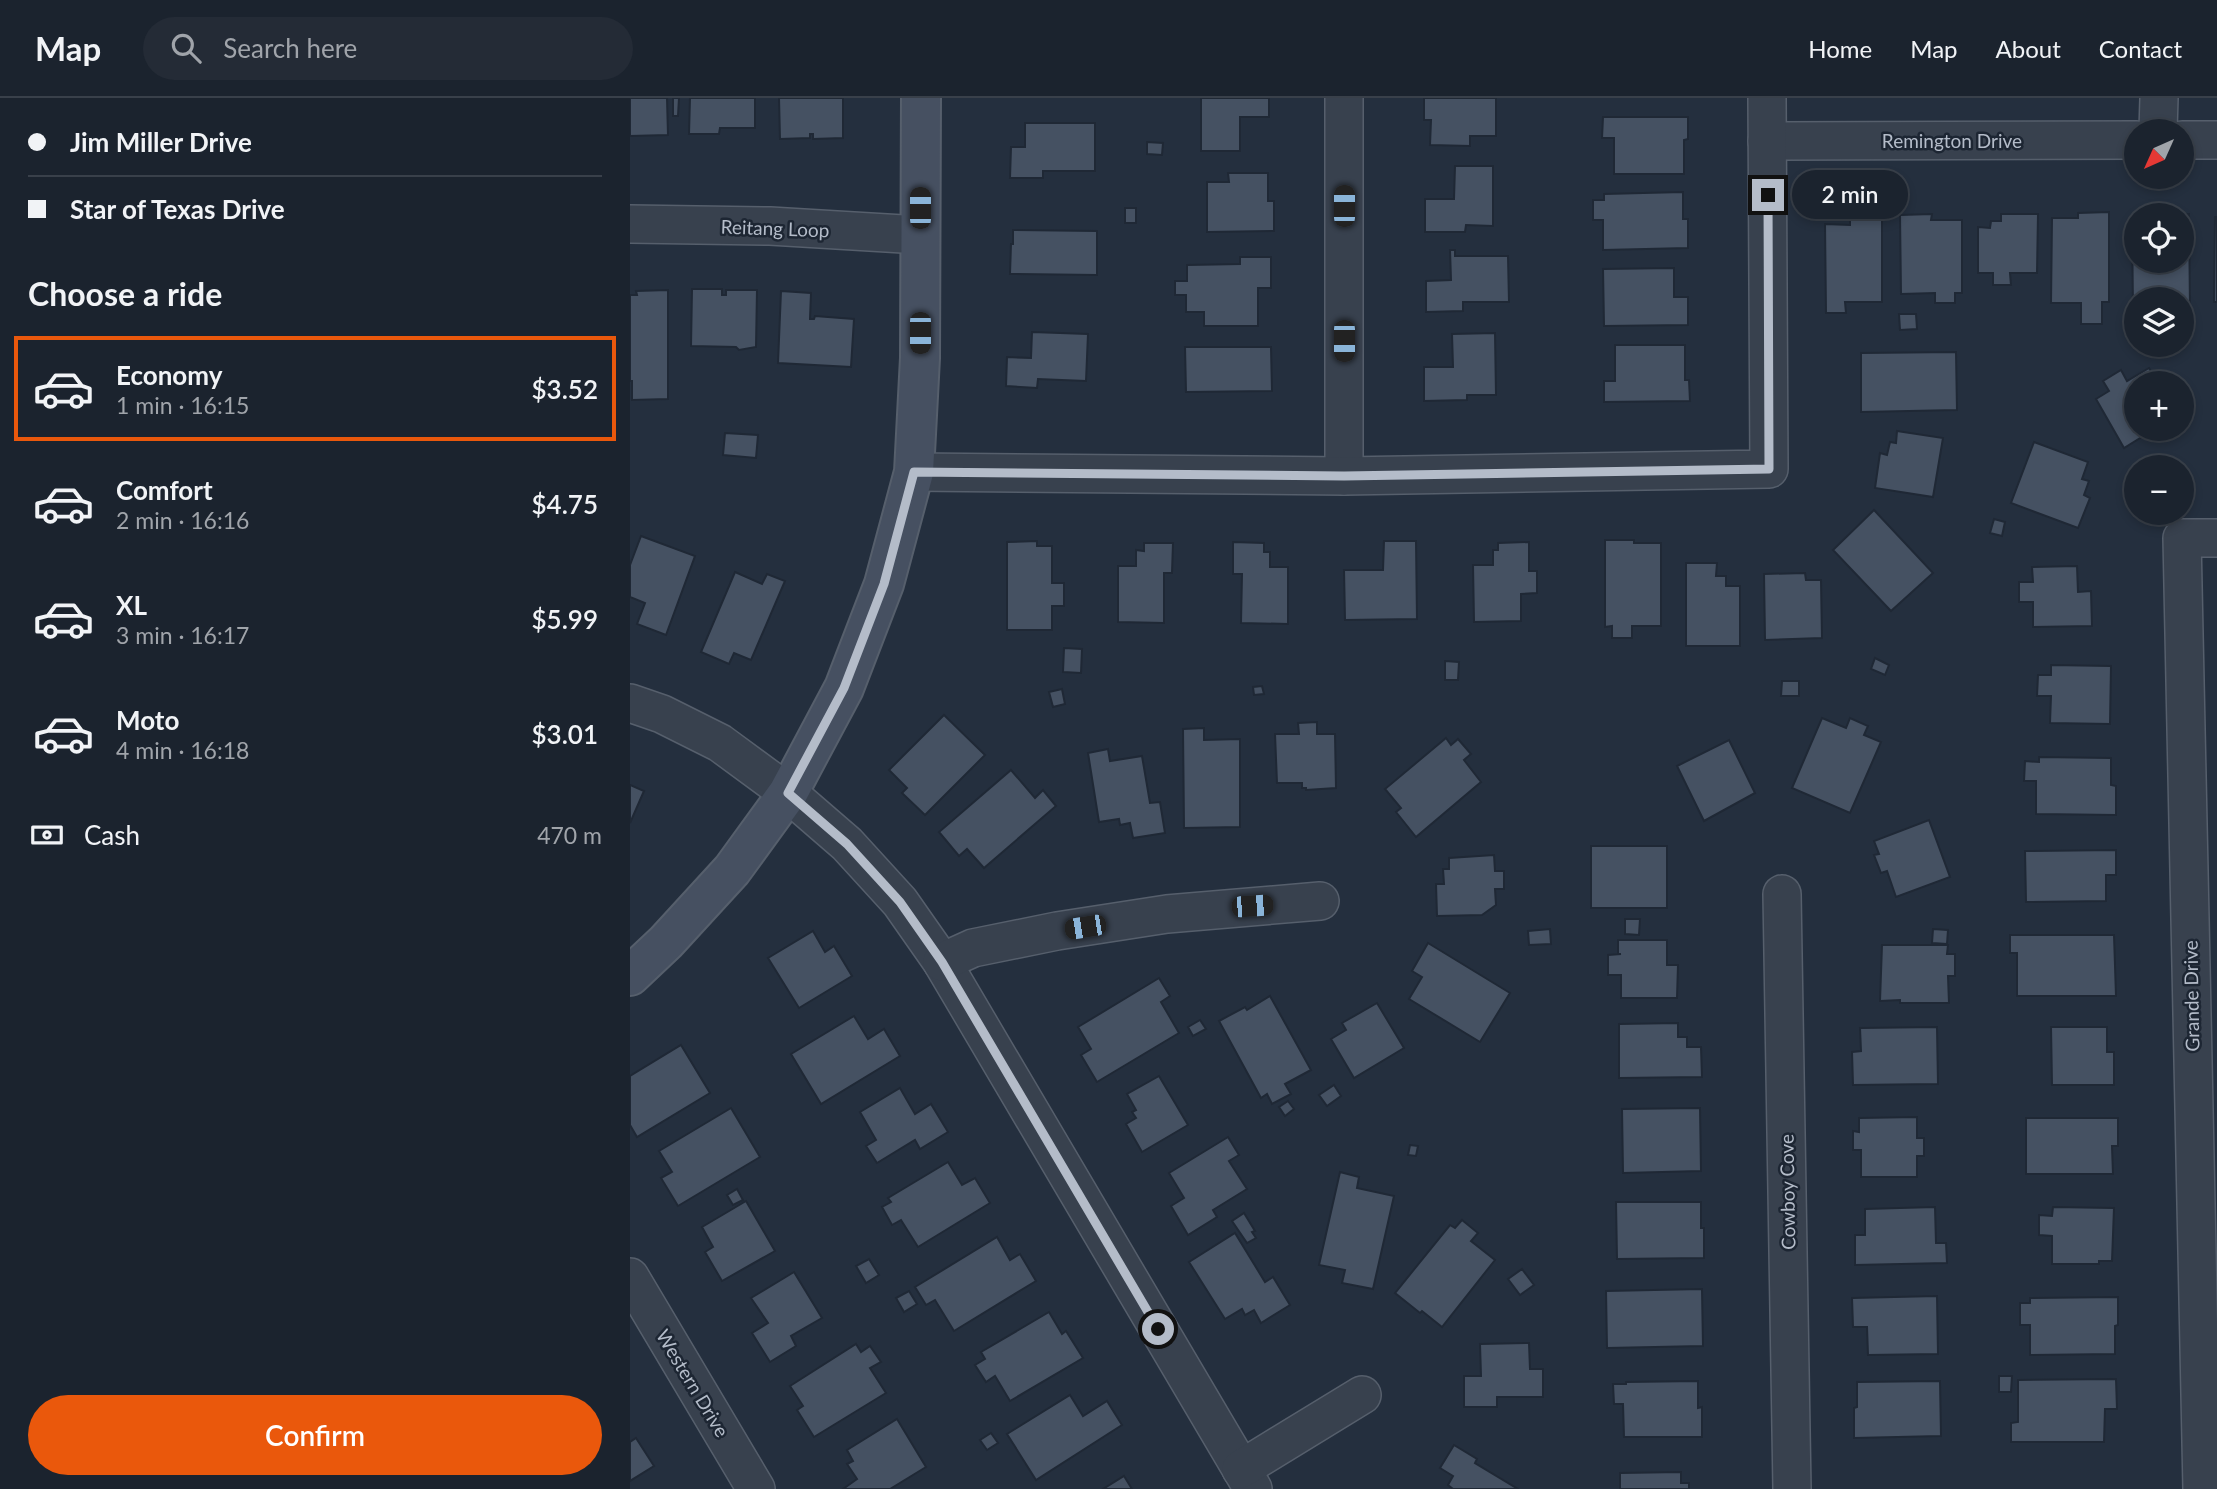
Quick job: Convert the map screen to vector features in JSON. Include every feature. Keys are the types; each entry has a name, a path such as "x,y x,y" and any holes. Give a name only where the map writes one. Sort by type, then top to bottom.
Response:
{"street":[{"path":"630,976 666,942 732,870 788,793 844,688 884,584 914,472 920,358 921,98"},
{"path":"1344,98 1344,476"},
{"path":"914,472 1344,476 1769,469 1767,98"},
{"path":"2158,119 2159,98"},
{"name":"Remington Drive","path":"1767,141 2124,140"},
{"path":"2194,140 2217,140"},
{"name":"Reitang Loop","path":"630,224 770,226 920,235"},
{"name":"Grande Drive","path":"2202,1489 2182,538 2217,538"},
{"path":"630,703 720,743 788,793 856,853 900,902 942,962 1247,1479 1362,1395"},
{"name":"Cowboy Cove","path":"1782,894 1792,1489"},
{"path":"942,962 973,948 1057,931 1167,914 1320,901"},
{"name":"Western Drive","path":"630,1277 756,1489"}],"building":[{"path":"630,98 667,98 668,135 630,136"},
{"path":"673,98 679,98 678,116 673,116"},
{"path":"690,98 755,98 755,128 720,128 719,134 689,134"},
{"path":"779,98 843,98 843,138 813,139 813,134 810,134 810,138 780,139"},
{"path":"1201,98 1269,98 1269,117 1240,117 1240,151 1201,151"},
{"path":"1424,98 1496,98 1496,136 1470,136 1470,146 1430,145 1431,120 1424,120"},
{"path":"1603,117 1688,117 1688,139 1684,140 1684,174 1614,174 1614,138 1602,138"},
{"path":"1025,123 1095,123 1095,171 1043,171 1043,178 1010,178 1011,147 1025,147"},
{"path":"1147,142 1163,143 1162,155 1147,154"},
{"path":"1455,166 1493,166 1493,226 1466,225 1465,232 1425,232 1425,199 1454,199"},
{"path":"1228,173 1268,173 1268,201 1274,201 1274,231 1207,232 1207,182 1229,182"},
{"path":"1683,192 1683,219 1688,219 1688,248 1603,250 1603,220 1593,220 1593,200 1604,200 1604,194"},
{"path":"1125,208 1136,208 1136,223 1125,223"},
{"path":"2109,212 2109,302 2102,302 2102,324 2081,324 2081,303 2051,303 2052,218 2078,218 2078,213"},
{"path":"1850,213 1882,213 1882,302 1845,302 1846,313 1826,313 1825,224 1850,225"},
{"path":"1932,214 1931,220 1962,220 1962,293 1955,293 1955,303 1935,303 1935,293 1901,294 1900,215"},
{"path":"2001,214 2038,214 2037,273 2010,273 2011,285 1993,285 1993,273 1978,273 1978,227 1990,228 1991,221 2001,221"},
{"path":"2217,217 2217,302 2214,302"},
{"path":"1013,230 1097,231 1097,275 1010,274"},
{"path":"1450,250 1455,250 1455,256 1508,256 1509,302 1463,302 1463,311 1426,312 1426,281 1451,280"},
{"path":"1240,257 1271,257 1271,288 1258,288 1258,326 1204,326 1204,312 1186,312 1186,295 1175,295 1175,281 1187,281 1187,265 1240,264"},
{"path":"1674,268 1674,297 1688,297 1688,325 1604,326 1603,269"},
{"path":"2133,273 2190,273 2190,287 2133,287"},
{"path":"692,289 722,289 722,295 726,295 726,290 757,290 756,347 739,350 736,347 691,346"},
{"path":"668,290 668,399 632,400 630,295 637,295 636,291"},
{"path":"781,291 811,293 810,319 815,316 854,319 851,367 778,363"},
{"path":"1899,314 1916,314 1917,329 1900,330"},
{"path":"1032,332 1088,334 1086,381 1038,379 1037,388 1006,386 1007,357 1031,358"},
{"path":"1495,333 1496,395 1467,395 1467,400 1424,401 1424,367 1453,367 1452,334"},
{"path":"1615,345 1685,345 1685,380 1689,380 1690,401 1604,402 1604,381 1615,381"},
{"path":"1185,347 1271,347 1272,391 1186,392"},
{"path":"1956,352 1957,410 1861,412 1861,353"},
{"path":"2121,370 2124,376 2124,441 2135,441 2124,448 2096,399 2109,391 2103,381"},
{"path":"1897,431 1943,438 1933,497 1875,488 1880,453 1887,455 1890,442 1896,443"},
{"path":"725,433 758,435 756,458 723,455"},
{"path":"2034,442 2088,462 2082,479 2089,481 2084,495 2090,498 2078,528 2011,503"},
{"path":"1874,510 1933,573 1891,611 1833,550"},
{"path":"1994,519 2005,522 2002,536 1990,533"},
{"path":"641,536 695,556 666,635 637,624 645,603 630,597 630,565"},
{"path":"1605,540 1661,543 1661,626 1632,626 1632,638 1612,638 1612,626 1605,627"},
{"path":"1037,541 1037,546 1052,546 1052,583 1064,583 1064,606 1052,606 1052,630 1007,630 1007,542"},
{"path":"1384,541 1416,541 1417,619 1345,620 1344,570 1383,570"},
{"path":"1233,542 1264,543 1264,552 1270,552 1270,567 1288,567 1288,624 1241,623 1242,574 1233,574"},
{"path":"1529,542 1529,571 1537,571 1537,593 1521,594 1521,621 1474,622 1473,565 1493,565 1493,550 1498,550 1498,543"},
{"path":"1144,543 1173,543 1172,573 1164,573 1164,623 1118,622 1118,566 1136,566 1136,550 1144,551"},
{"path":"1686,563 1717,563 1716,576 1726,576 1726,586 1740,586 1740,646 1686,646"},
{"path":"2077,566 2078,592 2091,591 2092,626 2033,627 2033,602 2019,602 2019,582 2033,582 2032,567"},
{"path":"735,572 762,584 767,574 785,581 751,660 734,653 729,664 701,652"},
{"path":"1805,573 1806,580 1821,580 1822,638 1765,640 1764,574"},
{"path":"1064,648 1082,649 1081,673 1063,672"},
{"path":"1875,658 1889,665 1885,675 1871,669"},
{"path":"1445,661 1459,662 1458,680 1445,680"},
{"path":"2051,665 2111,666 2110,724 2050,723 2051,696 2037,696 2038,675 2051,675"},
{"path":"1782,681 1799,681 1799,696 1781,696"},
{"path":"1262,686 1264,694 1254,695 1253,687"},
{"path":"1062,689 1065,704 1053,707 1049,692"},
{"path":"944,715 985,755 925,815 902,793 907,788 889,770"},
{"path":"1822,718 1846,728 1850,718 1868,726 1864,735 1881,742 1850,813 1792,788"},
{"path":"1317,722 1317,734 1335,734 1336,788 1306,790 1302,788 1302,783 1277,783 1275,734 1299,734 1298,723"},
{"path":"1204,728 1204,740 1240,739 1240,827 1184,828 1183,729"},
{"path":"1446,738 1451,745 1458,739 1471,754 1464,760 1481,782 1416,837 1396,812 1401,808 1385,789"},
{"path":"1729,740 1755,793 1704,821 1677,766"},
{"path":"1108,749 1110,761 1142,756 1150,803 1160,802 1165,833 1133,838 1130,823 1120,825 1119,819 1099,822 1088,753"},
{"path":"2039,757 2111,758 2111,785 2116,786 2116,815 2036,814 2036,781 2024,781 2025,761 2039,762"},
{"path":"1011,770 1035,798 1043,790 1056,806 984,868 967,849 959,856 939,832"},
{"path":"630,785 644,791 630,823"},
{"path":"1929,820 1950,877 1896,897 1887,871 1881,873 1874,855 1879,854 1874,841"},
{"path":"1591,846 1667,846 1667,908 1591,908"},
{"path":"2116,850 2116,875 2106,875 2106,901 2026,902 2025,851"},
{"path":"1494,855 1495,871 1504,871 1504,889 1495,889 1496,905 1482,915 1437,916 1436,884 1444,884 1443,869 1449,869 1449,858"},
{"path":"1625,919 1640,919 1639,935 1625,934"},
{"path":"1550,929 1551,944 1529,945 1528,931"},
{"path":"1933,929 1948,930 1947,944 1932,943"},
{"path":"813,931 825,952 834,946 852,976 799,1008 768,958"},
{"path":"2010,935 2114,935 2116,996 2017,996 2017,953 2010,953"},
{"path":"1618,940 1667,940 1667,965 1678,965 1677,998 1621,998 1621,975 1608,975 1608,955 1621,954 1618,954"},
{"path":"1428,943 1510,993 1480,1042 1409,999 1422,977 1412,971"},
{"path":"1882,945 1948,945 1947,954 1955,954 1955,976 1948,976 1949,1003 1880,1001"},
{"path":"1159,978 1170,996 1161,1002 1179,1033 1097,1082 1081,1055 1091,1049 1078,1027"},
{"path":"1270,996 1311,1070 1285,1084 1291,1094 1272,1104 1267,1094 1261,1098 1219,1021 1245,1007 1247,1010"},
{"path":"1377,1003 1404,1048 1354,1078 1331,1039 1346,1030 1342,1023"},
{"path":"854,1016 868,1039 884,1029 900,1056 821,1104 791,1054"},
{"path":"1200,1020 1206,1029 1193,1036 1188,1027"},
{"path":"1678,1023 1678,1037 1687,1037 1687,1047 1701,1047 1702,1077 1619,1078 1619,1024"},
{"path":"1937,1027 1938,1084 1853,1085 1852,1052 1861,1051 1860,1028"},
{"path":"2051,1027 2107,1027 2107,1052 2114,1052 2114,1085 2052,1085"},
{"path":"681,1045 710,1093 637,1137 630,1125 630,1076"},
{"path":"1159,1076 1188,1125 1142,1152 1126,1124 1136,1118 1132,1112 1136,1110 1127,1094"},
{"path":"1334,1085 1341,1096 1327,1106 1319,1095"},
{"path":"900,1088 915,1114 931,1104 948,1132 920,1149 915,1140 877,1163 866,1146 876,1140 860,1112"},
{"path":"1288,1101 1294,1109 1285,1116 1279,1107"},
{"path":"731,1108 760,1157 678,1206 661,1178 672,1172 659,1151"},
{"path":"1700,1108 1701,1171 1623,1173 1622,1109"},
{"path":"1917,1117 1917,1138 1924,1138 1924,1156 1917,1156 1917,1177 1861,1177 1861,1150 1853,1150 1853,1131 1859,1132 1859,1118"},
{"path":"2026,1118 2118,1118 2118,1146 2112,1146 2113,1174 2026,1174"},
{"path":"1228,1137 1239,1155 1229,1161 1247,1189 1213,1210 1217,1217 1188,1235 1171,1206 1184,1198 1169,1173"},
{"path":"1410,1145 1418,1146 1416,1156 1408,1155"},
{"path":"948,1162 962,1185 975,1178 990,1203 918,1247 901,1220 892,1225 882,1207 891,1202 888,1198"},
{"path":"1340,1172 1359,1177 1357,1188 1394,1196 1373,1289 1342,1283 1345,1270 1319,1265"},
{"path":"737,1189 743,1200 733,1205 727,1195"},
{"path":"746,1201 775,1251 722,1281 705,1252 713,1247 702,1227"},
{"path":"1616,1202 1701,1202 1704,1258 1617,1259"},
{"path":"1935,1207 1936,1243 1946,1243 1947,1263 1855,1265 1855,1235 1865,1235 1865,1209"},
{"path":"2053,1207 2114,1208 2112,1261 2099,1261 2099,1264 2052,1264 2052,1236 2039,1235 2039,1215 2052,1216"},
{"path":"1244,1213 1255,1231 1252,1232 1256,1238 1247,1243 1232,1221"},
{"path":"1462,1220 1478,1233 1471,1241 1495,1260 1442,1327 1395,1293 1450,1225 1455,1228"},
{"path":"1235,1233 1265,1282 1273,1277 1290,1305 1261,1323 1254,1310 1245,1315 1242,1309 1225,1319 1189,1262"},
{"path":"997,1237 1010,1260 1020,1254 1036,1281 954,1331 935,1300 926,1305 915,1287"},
{"path":"869,1259 879,1275 866,1283 856,1266"},
{"path":"1522,1269 1534,1285 1520,1295 1508,1279"},
{"path":"794,1272 822,1318 791,1336 796,1346 770,1362 752,1333 768,1323 751,1298"},
{"path":"1702,1289 1703,1346 1607,1348 1606,1291"},
{"path":"909,1291 917,1304 904,1312 896,1298"},
{"path":"1937,1296 1938,1354 1868,1355 1867,1327 1853,1327 1852,1298"},
{"path":"2118,1297 2115,1354 2030,1355 2030,1325 2020,1325 2020,1303 2030,1303 2030,1298"},
{"path":"1049,1312 1062,1334 1066,1331 1083,1358 1010,1401 995,1376 986,1382 975,1365 985,1359 981,1352"},
{"path":"1529,1343 1530,1369 1543,1369 1543,1397 1497,1397 1497,1407 1464,1407 1464,1376 1481,1376 1480,1344"},
{"path":"856,1344 861,1352 870,1346 881,1362 870,1368 886,1393 814,1437 797,1410 803,1406 790,1386"},
{"path":"1999,1376 2012,1376 2011,1392 1999,1392"},
{"path":"2116,1379 2117,1409 2105,1409 2104,1442 2011,1442 2011,1423 2018,1422 2018,1380"},
{"path":"1698,1381 1698,1408 1702,1407 1702,1437 1624,1437 1623,1404 1614,1404 1613,1384"},
{"path":"1940,1381 1941,1436 1854,1438 1857,1382"},
{"path":"1070,1395 1083,1416 1107,1401 1122,1425 1036,1480 1007,1434"},
{"path":"897,1419 926,1467 890,1489 843,1489 857,1479 847,1464 853,1461 847,1450"},
{"path":"991,1433 998,1443 987,1450 980,1440"},
{"path":"636,1438 654,1466 630,1481 630,1442"},
{"path":"1454,1445 1477,1459 1475,1463 1518,1489 1453,1489 1448,1485 1453,1476 1440,1468"},
{"path":"1681,1472 1681,1483 1689,1483 1689,1489 1620,1489 1620,1473"},
{"path":"1124,1476 1132,1489 1103,1489"}],"route":[{"path":"1158,1329 942,962 900,902 847,844 788,793 844,688 884,584 914,472 1344,476 1769,469 1768,195"}]}
